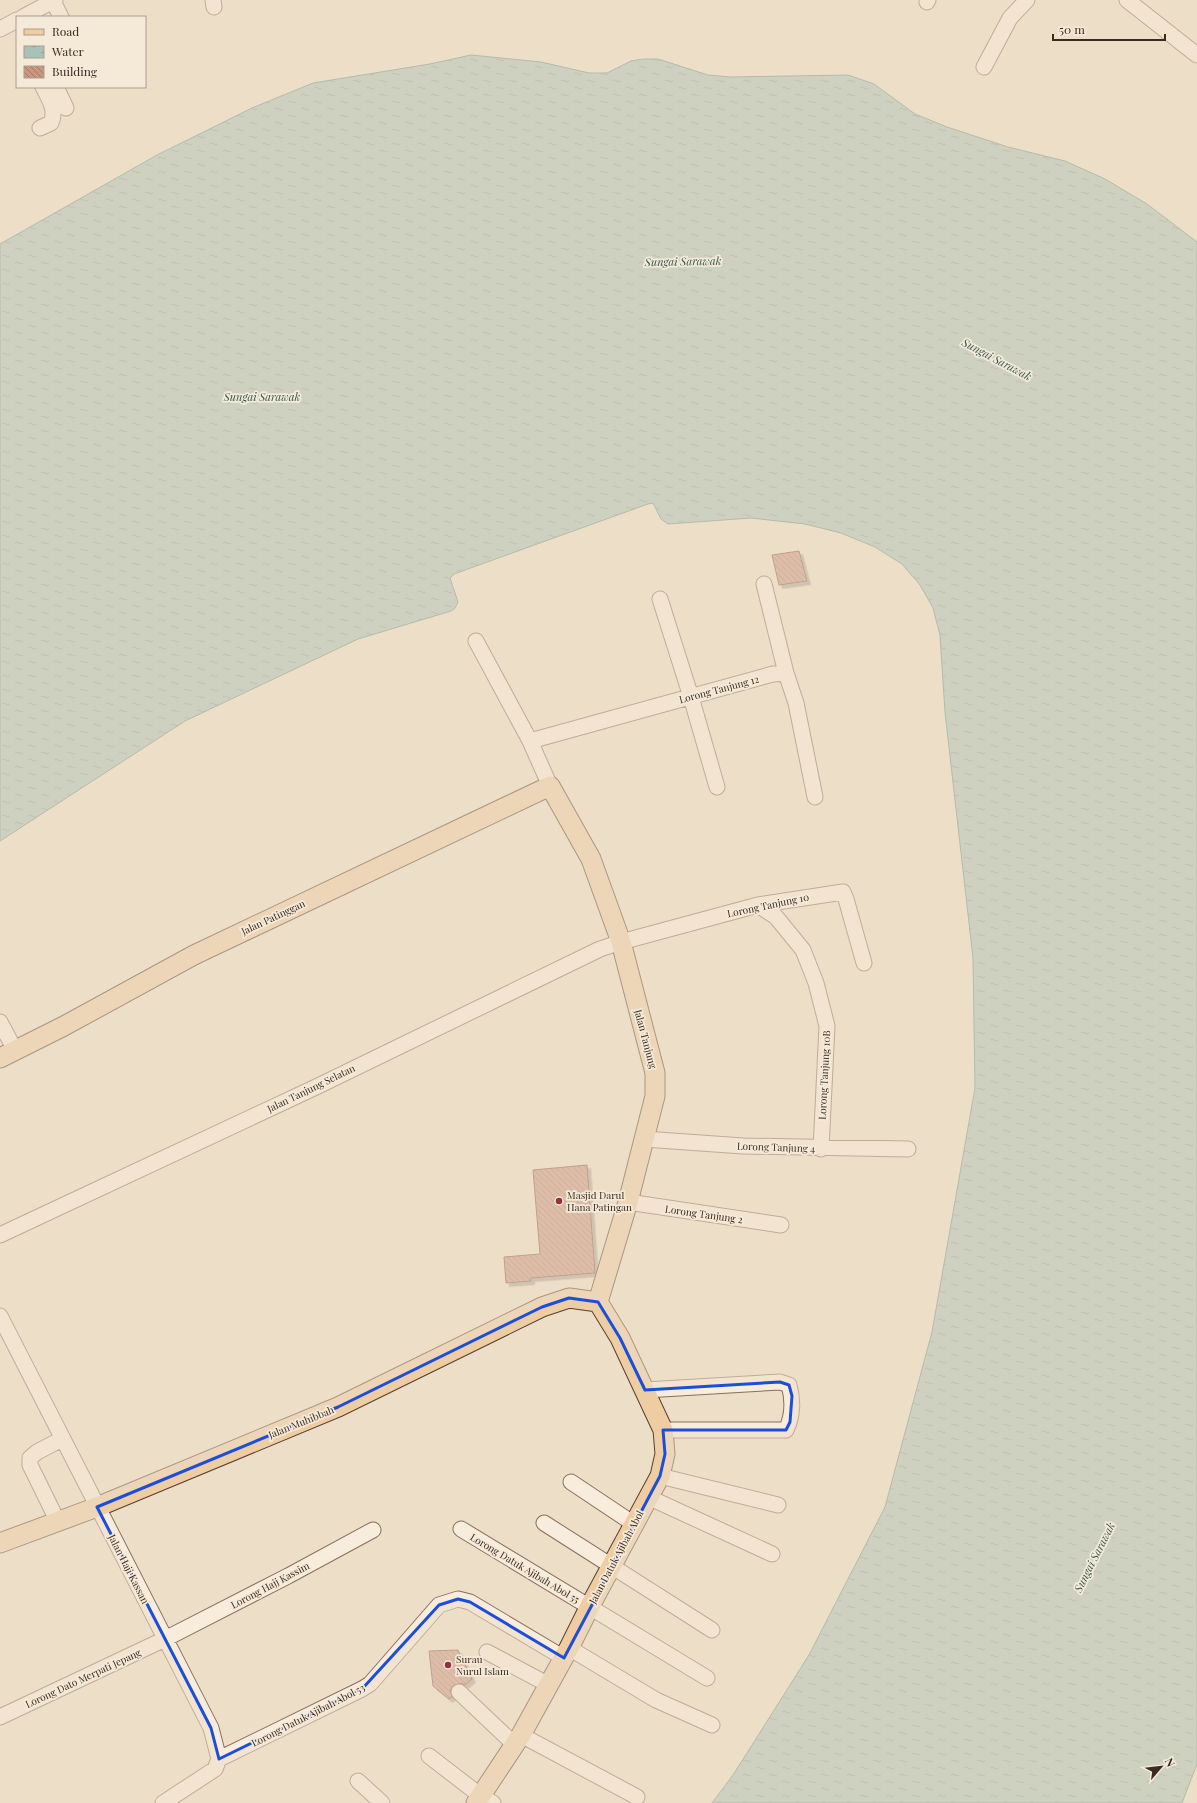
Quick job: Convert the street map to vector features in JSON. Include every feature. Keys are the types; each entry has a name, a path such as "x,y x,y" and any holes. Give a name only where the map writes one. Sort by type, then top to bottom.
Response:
{"main road":[{"name":"Jalan Tanjung","path":"550,786 592,859 621,942 655,1073 655,1096 628,1202 598,1302"},
{"name":"Jalan Patinggan","path":"8,1054 194,955 550,786"},
{"name":"Jalan Muhibbah","path":"0,1543 97,1508 355,1399 542,1307 569,1298 598,1302"},
{"name":"Jalan Datuk Ajibah Abol","path":"484,1801 567,1653 611,1566 660,1476 665,1454 663,1430 620,1338 598,1302"}],"street":[{"path":"984,67 1010,18 1027,0"},
{"path":"1127,0 1197,55"},
{"path":"28,16 54,1 61,16"},
{"path":"40,128 51,123 54,116 52,106 43,88"},
{"path":"56,88 66,108"},
{"path":"764,584 786,673 796,704 815,797"},
{"path":"660,599 691,697 717,787"},
{"path":"476,641 530,742 550,786"},
{"name":"Lorong Tanjung 12","path":"530,742 773,674 786,673"},
{"name":"Lorong Tanjung 10","path":"621,942 758,906 842,892 846,899 864,963"},
{"name":"Lorong Tanjung 10B","path":"758,906 776,916 803,950 816,983 827,1026 820,1149"},
{"name":"Jalan Tanjung Selatan","path":"0,1235 316,1087 600,949 621,942"},
{"path":"0,1022 8,1054"},
{"name":"Lorong Tanjung 4","path":"644,1139 743,1146 820,1149 908,1149"},
{"name":"Lorong Tanjung 2","path":"628,1202 781,1225"},
{"name":"Jalan Haji Kassan","path":"0,1316 211,1728 218,1759"},
{"path":"645,1390 780,1382 789,1385 792,1396 790,1422 786,1430 663,1430"},
{"path":"58,1522 30,1466 30,1458 37,1452 62,1439"},
{"path":"660,1476 778,1505"},
{"path":"571,1482 634,1524"},
{"path":"648,1497 772,1554"},
{"path":"544,1523 712,1630"},
{"name":"Lorong Datuk Ajibah Abol 55","path":"461,1529 707,1678"},
{"name":"Lorong Hajj Kassim","path":"166,1639 373,1530"},
{"name":"Lorong Datuk Ajibah Abol 53","path":"218,1759 370,1684 439,1605 458,1599 470,1602 656,1700 712,1725"},
{"name":"Lorong Dato Merpati Jepang","path":"0,1717 166,1639"},
{"path":"487,1652 549,1685"},
{"path":"459,1692 518,1740 637,1797"},
{"path":"429,1756 484,1801"},
{"path":"163,1803 216,1769 218,1759"},
{"path":"358,1781 382,1803"}],"highlighted area":[{"path":"569,1298 598,1302 620,1338 645,1390 780,1382 789,1385 792,1396 790,1422 786,1430 663,1430 665,1454 660,1476 564,1658 470,1602 458,1599 439,1605 362,1689 219,1759 211,1728 97,1507 338,1407 542,1307"}],"water":[{"name":"Sungai Sarawak","path":"471,55 541,62 589,73 607,73 631,61 658,59 708,75 730,77 848,75 874,84 915,114 947,127 1008,147 1065,161 1105,179 1147,204 1197,242 1197,1764 1182,1803 712,1803 733,1775 809,1655 885,1507 932,1332 975,1088 973,958 945,712 940,635 933,608 920,585 902,564 875,547 841,533 805,524 751,518 668,524 661,519 653,503 648,504 454,574 450,578 458,602 455,608 451,611 358,639 185,721 0,841 0,244 157,155 252,108 313,83 430,64"}],"building":[{"path":"799,551 807,581 779,585 772,555"},
{"path":"587,1165 595,1273 531,1278 531,1281 506,1283 504,1257 540,1254 533,1170"},
{"name":"Surau Nurul Islam","path":"458,1650 472,1679 465,1685 461,1683 453,1686 450,1690 452,1697 449,1699 433,1686 429,1651"}],"place":[{"name":"Masjid Darul Hana Patingan","path":"559,1201"},
{"name":"Surau Nurul Islam","path":"448,1665"}]}
